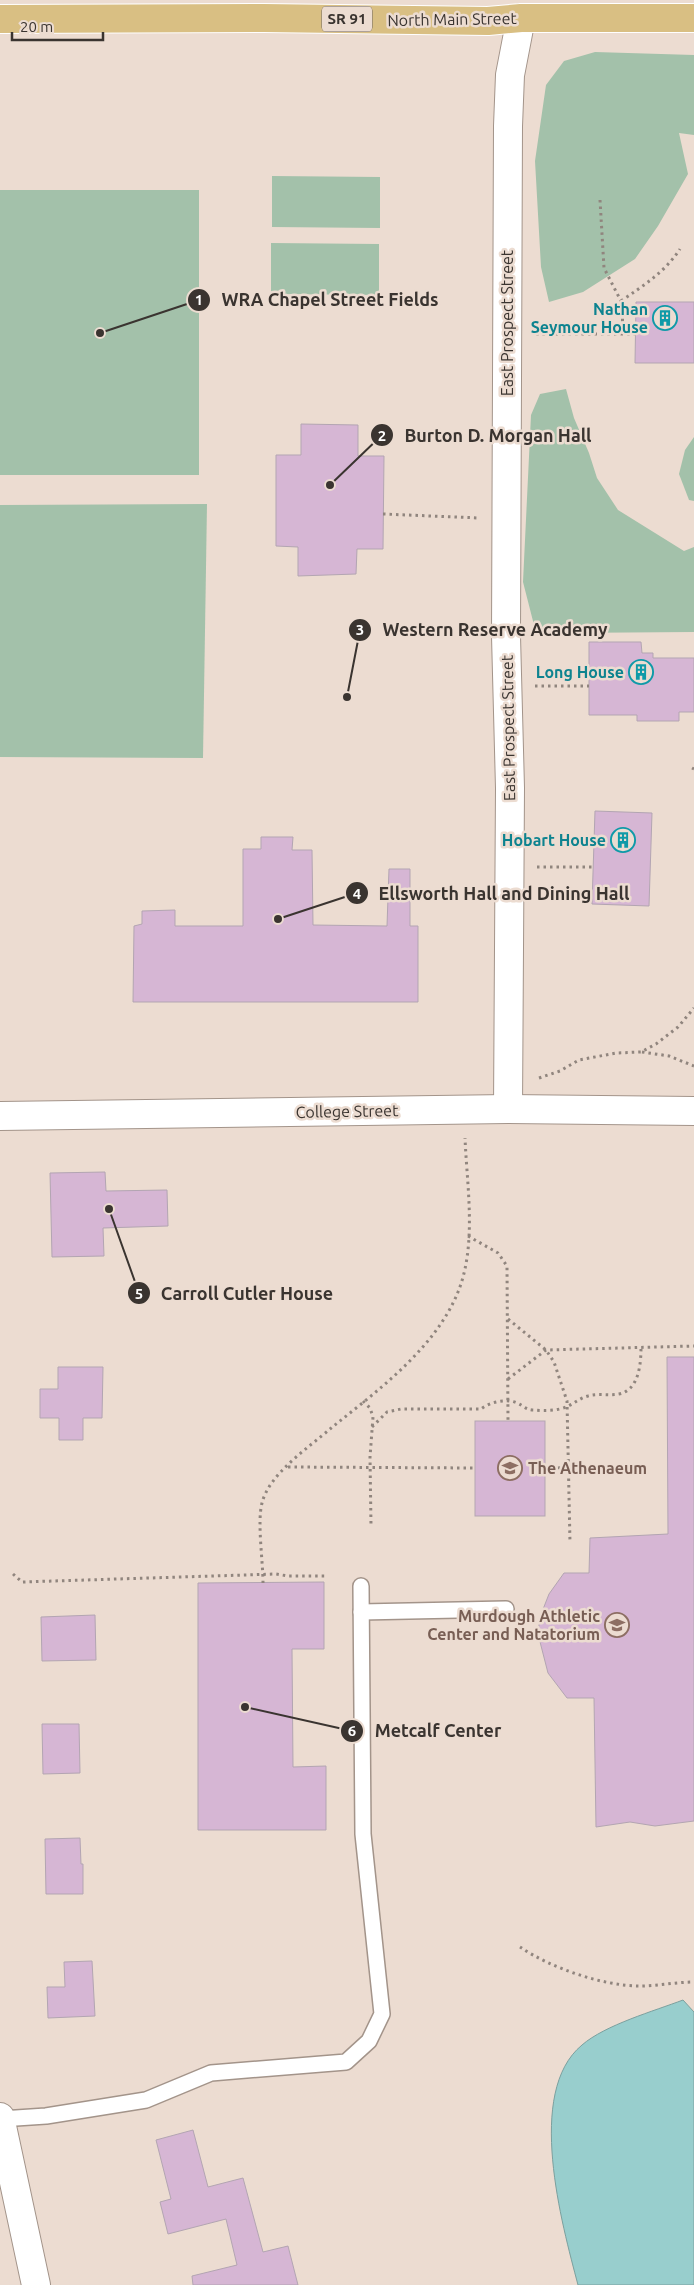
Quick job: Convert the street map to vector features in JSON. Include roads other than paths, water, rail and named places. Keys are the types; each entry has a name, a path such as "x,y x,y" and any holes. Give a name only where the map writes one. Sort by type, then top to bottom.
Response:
{"main road":[{"name":"North Main Street","path":"0,20 264,18 488,21 521,18 694,18"}],"street":[{"name":"East Prospect Street","path":"508,1109 508,126 510,75 521,18"},
{"name":"College Street","path":"0,1116 508,1109 694,1111"},
{"path":"0,2118 36,2285"}],"lane":[{"path":"0,2118 46,2116 146,2100 211,2073 346,2062 369,2041 382,2014 363,1834 361,1586"},
{"path":"361,1612 506,1609"}],"water":[{"path":"683,2000 694,2012 694,2285 578,2285 557,2195 553,2160 551,2126 555,2094 565,2066 582,2045 603,2031"}],"place":[{"name":"Nathan Seymour House","path":"665,318"},
{"name":"WRA Chapel Street Fields","path":"100,333"},
{"name":"Burton D. Morgan Hall","path":"330,485"},
{"name":"Long House","path":"641,672"},
{"name":"Western Reserve Academy","path":"347,697"},
{"name":"Hobart House","path":"623,840"},
{"name":"Ellsworth Hall and Dining Hall","path":"278,919"},
{"name":"Carroll Cutler House","path":"109,1209"},
{"name":"The Athenaeum","path":"510,1468"},
{"name":"Murdough Athletic Center and Natatorium","path":"617,1625"},
{"name":"Metcalf Center","path":"245,1707"}]}
